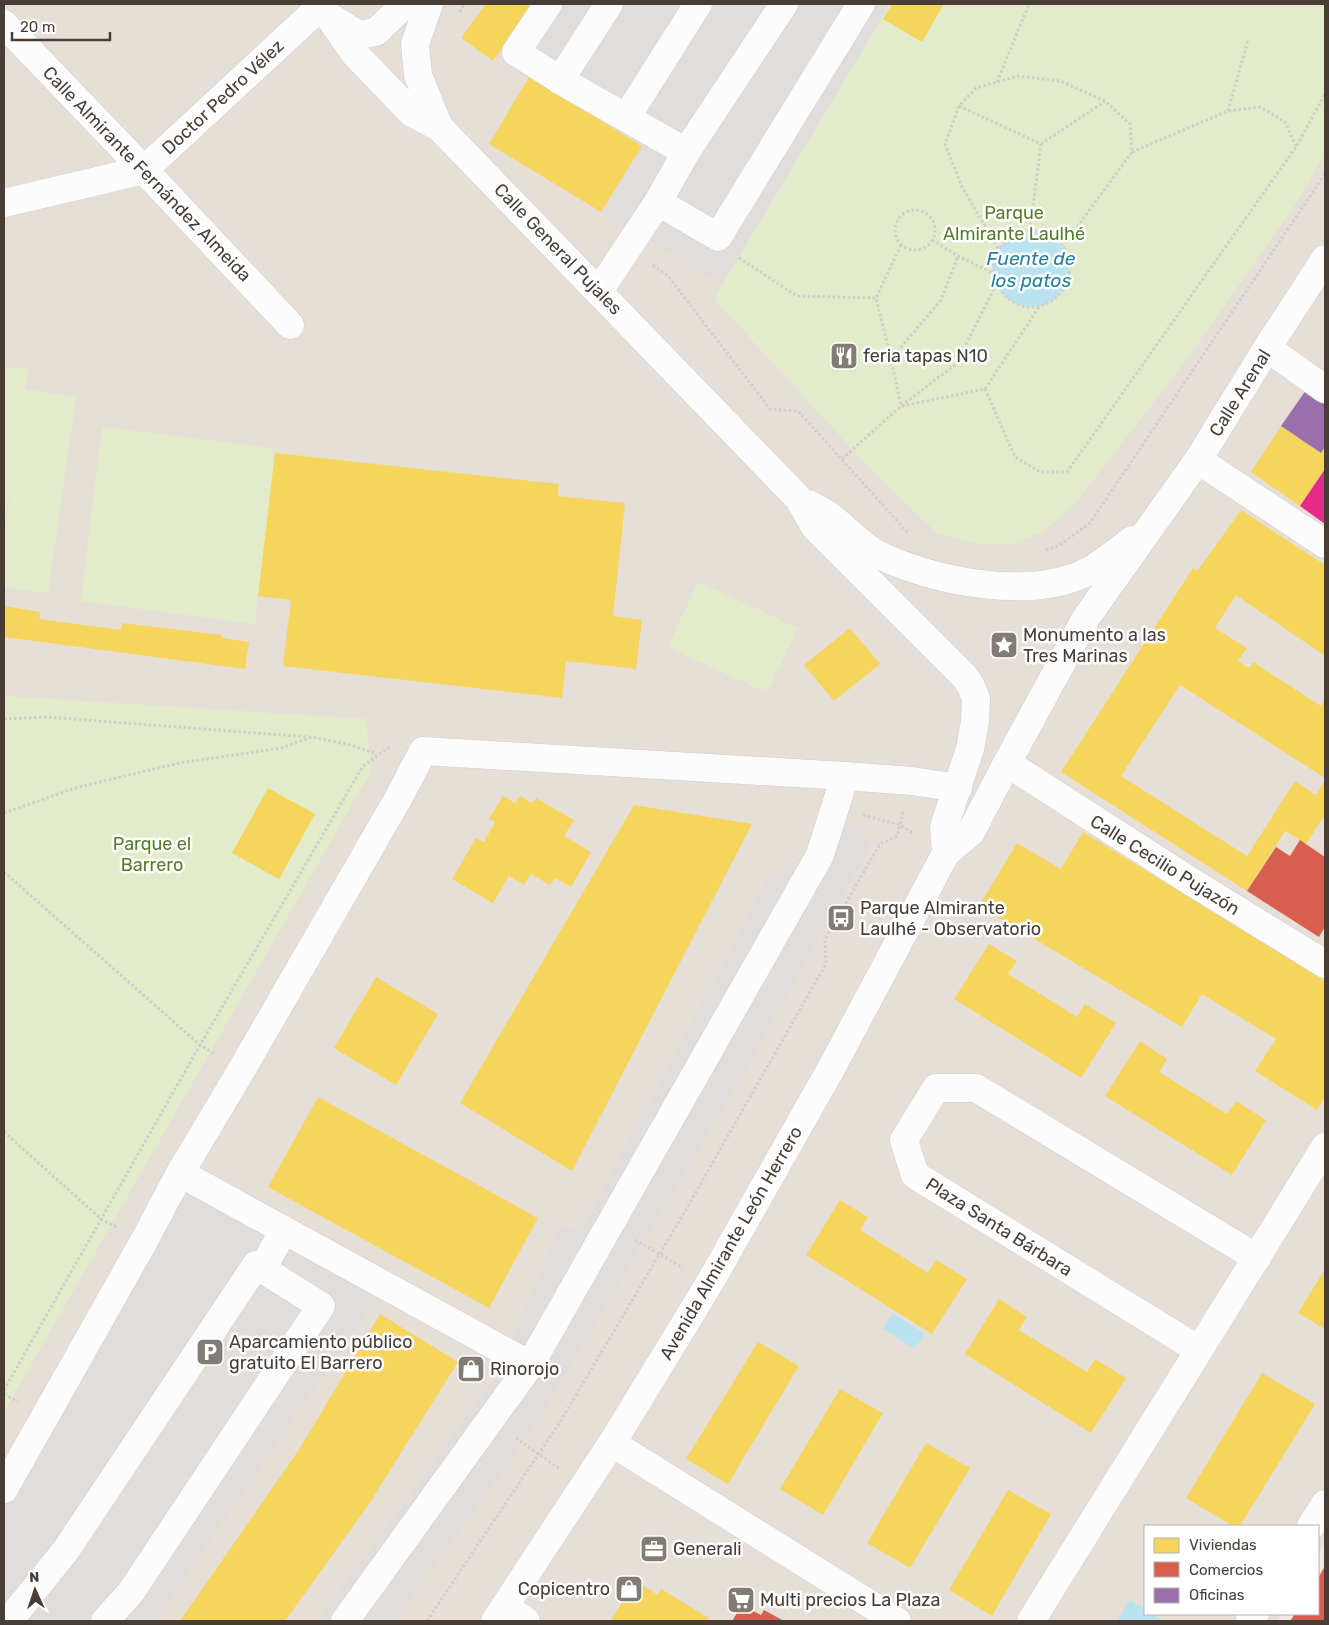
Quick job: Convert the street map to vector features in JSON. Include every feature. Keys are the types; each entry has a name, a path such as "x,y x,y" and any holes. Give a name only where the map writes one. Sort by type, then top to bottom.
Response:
{"street":[{"path":"321,8 359,36 376,32 405,4"},
{"path":"429,4 415,44 418,75 439,127"},
{"path":"548,4 516,52 560,80 686,152"},
{"path":"560,80 609,4"},
{"path":"626,118 698,4"},
{"path":"599,291 658,202 686,152 784,4"},
{"path":"658,202 718,237 861,4"},
{"name":"Calle General Pujales","path":"321,8 354,54 412,113 439,127 799,499"},
{"name":"Doctor Pedro Vélez","path":"4,203 144,170 321,8"},
{"name":"Calle Almirante Fernández Almeida","path":"4,24 290,325"},
{"name":"Calle Arenal","path":"1152,525 1198,460 1325,260"},
{"path":"1268,348 1325,389"},
{"path":"1198,460 1325,544"},
{"path":"799,499 831,517 863,545 879,555 908,566 964,582 1000,586 1034,585 1065,580 1089,571 1152,525"},
{"path":"799,499 815,527 964,676 971,686 976,699 975,721 970,749 944,827 946,853"},
{"name":"Avenida Almirante León Herrero","path":"509,1616 585,1486 709,1284 832,1067 946,853 971,832 1006,763 1086,618 1152,525"},
{"path":"4,1489 144,1241 180,1173 242,1070 399,797 423,750 845,776 912,781 958,788"},
{"name":"Calle Cecilio Pujazón","path":"1006,763 1186,879 1325,964"},
{"path":"345,1621 530,1365 820,855 845,776"},
{"name":"Plaza Santa Bárbara","path":"1199,1350 915,1175 904,1140 936,1088 976,1088 1257,1258"},
{"path":"1031,1621 1325,1147"},
{"path":"180,1173 530,1365"},
{"path":"262,1269 284,1230"},
{"path":"10,1621 66,1550 256,1265 321,1306 131,1592 105,1621"},
{"path":"612,1443 897,1621"},
{"path":"1312,1525 1325,1504"}],"path":[{"path":"456,19 464,4"},
{"path":"997,82 1029,4"},
{"path":"1228,111 1248,40"},
{"path":"998,248 962,187 945,144 959,106 976,88 1018,76 1060,81 1105,101 1130,124 1132,152"},
{"path":"985,390 1014,457 1040,472 1067,472 1296,146 1325,94"},
{"path":"1030,230 1041,144 1105,101"},
{"path":"959,106 1041,144"},
{"path":"1063,246 1132,152 1228,111 1260,107 1285,122 1296,146"},
{"path":"1044,551 1060,545 1090,523 1325,174"},
{"path":"912,210 924,212 935,228 932,240 929,245 918,250 906,249 897,240 895,228 900,216 912,210"},
{"path":"1030,230 1042,232 1054,238 1063,246 1068,257 1070,270 1068,282 1062,294 1051,302 1039,306 1026,307 1014,304 1004,296 996,285 993,273 993,260 998,248 1018,232 1030,230"},
{"path":"718,237 738,257 797,296 876,298"},
{"path":"932,240 958,256 993,273"},
{"path":"901,245 876,298 901,406"},
{"path":"628,246 668,276 770,409 798,411 914,539"},
{"path":"891,359 941,300 958,256"},
{"path":"842,459 901,406 956,364 996,285"},
{"path":"901,406 985,390 1039,306"},
{"path":"4,720 47,717 312,738 350,745 378,754"},
{"path":"4,813 75,788 178,763 281,748 312,738"},
{"path":"4,1390 200,1045 363,766 394,744 410,745 423,750"},
{"path":"426,1621 560,1422 660,1255 826,964 825,939 880,844 897,836 912,781"},
{"path":"835,807 900,825 946,853"},
{"path":"4,872 200,1045 242,1070"},
{"path":"4,1132 102,1219 144,1241"},
{"path":"610,1226 709,1284"},
{"path":"490,1420 585,1486"}],"shaded area":[{"path":"4,4 1325,4 1325,1621 4,1621"},
{"path":"535,4 890,4 722,284 601,212 641,146 529,77 499,54"},
{"path":"852,823 871,844 743,1075 530,1433 394,1621 316,1621 386,1529 497,1375 559,1228 581,1231 767,881"},
{"name":"Aparcamiento público gratuito El Barrero","path":"180,1173 385,1285 155,1621 4,1621 4,1489"},
{"path":"1325,1541 1325,1621 1277,1621 1281,1615 1319,1615 1319,1552"}],"green space":[{"name":"Parque Almirante Laulhé","path":"890,4 1325,4 1325,153 1297,202 1184,363 1077,501 1043,532 1011,544 978,544 938,534 864,462 714,299"},
{"path":"29,367 26,389 76,397 48,593 4,587 4,536 15,462 4,526 4,369"},
{"path":"102,427 278,449 275,453 255,624 81,601"},
{"path":"698,582 798,628 767,693 668,647"},
{"name":"Parque el Barrero","path":"4,696 366,719 371,771 4,1412"}],"water":[{"name":"Fuente de los patos","path":"1024,231 1038,231 1052,237 1063,248 1067,254 1069,269 1067,284 1058,296 1046,305 1024,307 1010,301 999,290 993,276 993,262 999,248 1010,237"},
{"path":"893,1313 925,1334 914,1349 883,1328"},
{"path":"1130,1600 1144,1608 1144,1615 1154,1615 1164,1621 1117,1621"}],"building: Viviendas":[{"path":"486,4 535,4 493,61 461,38"},
{"path":"892,4 944,4 922,42 883,19"},
{"path":"529,77 642,146 601,212 489,144"},
{"path":"1281,426 1321,453 1325,447 1325,469 1300,506 1251,472"},
{"path":"275,453 559,484 558,496 625,503 613,616 642,620 636,669 566,661 562,698 283,666 291,600 258,596"},
{"path":"1241,510 1325,565 1325,656 1236,595 1215,628 1247,648 1238,661 1249,668 1253,662 1321,706 1325,699 1325,778 1180,685 1121,776 1247,856 1295,781 1316,795 1325,780 1325,815 1306,844 1285,831 1247,891 1061,772 1193,568 1198,570"},
{"path":"4,606 41,612 39,619 121,630 122,623 222,635 222,638 249,642 245,669 4,637"},
{"path":"850,628 880,664 834,701 804,665"},
{"path":"268,788 315,814 279,879 232,853"},
{"path":"503,796 515,803 520,796 532,803 536,798 574,820 564,836 591,852 571,887 555,878 550,885 531,874 524,885 509,876 493,903 452,879 476,838 484,842 495,822 489,819"},
{"path":"634,805 752,824 572,1171 460,1103"},
{"path":"1083,832 1325,981 1325,1096 1317,1110 1255,1071 1276,1039 1202,994 1182,1027 979,906 1017,843 1061,869"},
{"path":"989,944 1017,961 1008,974 1077,1017 1085,1004 1116,1023 1081,1078 954,999"},
{"path":"376,977 438,1014 396,1085 334,1048"},
{"path":"1140,1041 1167,1059 1159,1072 1227,1114 1236,1101 1266,1120 1232,1175 1105,1096"},
{"path":"318,1097 538,1218 489,1308 268,1187"},
{"path":"840,1200 868,1217 860,1230 928,1273 936,1260 967,1279 932,1334 806,1255"},
{"path":"1325,1269 1325,1329 1298,1313"},
{"path":"999,1299 1027,1317 1019,1330 1087,1372 1095,1359 1126,1378 1091,1433 965,1354"},
{"path":"380,1314 458,1362 369,1504 285,1621 180,1621 300,1448"},
{"path":"758,1342 799,1366 728,1484 686,1459"},
{"path":"1262,1373 1315,1404 1241,1525 1231,1525 1186,1498"},
{"path":"840,1389 883,1413 823,1515 780,1489"},
{"path":"926,1443 970,1468 910,1568 867,1543"},
{"path":"1008,1490 1051,1514 992,1616 949,1590"},
{"path":"639,1583 658,1595 661,1589 709,1618 707,1621 611,1620 629,1591 633,1593"}],"building: Comercios":[{"path":"1300,840 1325,857 1325,927 1319,937 1247,891 1276,847 1290,856"},
{"path":"1325,1566 1325,1621 1290,1621 1294,1615 1319,1615 1319,1576"},
{"path":"742,1605 761,1615 764,1610 784,1621 732,1621"}],"building: Oficinas":[{"path":"1306,390 1325,404 1325,447 1321,453 1281,426"}],"building: Salud":[{"path":"1325,469 1325,524 1300,506"}],"place":[{"name":"feria tapas N10","path":"844,356"},
{"name":"Monumento a las Tres Marinas","path":"1004,645"},
{"name":"Parque Almirante Laulhé - Observatorio","path":"841,918"},
{"name":"Aparcamiento público gratuito El Barrero","path":"210,1352"},
{"name":"Rinorojo","path":"471,1369"},
{"name":"Generali","path":"654,1549"},
{"name":"Copicentro","path":"629,1589"},
{"name":"Multi precios La Plaza","path":"741,1600"}]}
